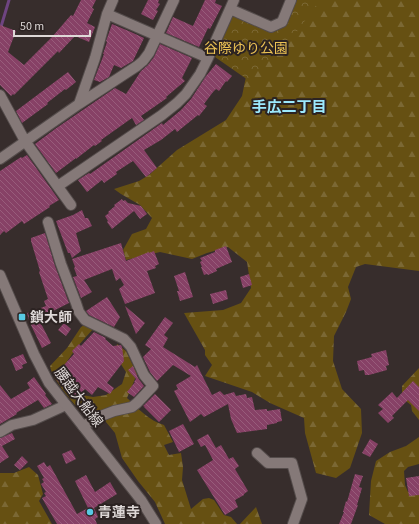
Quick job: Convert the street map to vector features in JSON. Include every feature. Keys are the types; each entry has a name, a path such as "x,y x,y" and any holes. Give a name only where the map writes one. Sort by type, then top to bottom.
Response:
{"street":[{"path":"79,104 95,58 107,14 114,0"},
{"path":"0,158 143,61 149,53 174,0"},
{"path":"58,186 162,115 186,94 200,74 232,5 271,27 282,22 291,0"},
{"path":"107,14 208,58"},
{"path":"0,95 25,141 71,205"},
{"path":"48,222 61,264 79,312 85,320 124,339 131,347 144,375 153,386 132,407 108,414 83,426"},
{"name":"腰越大船線","path":"0,275 41,369 49,383 141,500 156,524"},
{"path":"0,432 12,425 33,420 66,405"},
{"path":"257,453 268,463 292,463 302,499 293,524"}],"green space":[{"name":"谷際ゆり公園","path":"295,0 320,0 296,33 248,80 215,57 233,15 271,31"},
{"path":"314,0 419,0 419,271 365,264 356,267 348,287 351,299 334,336 333,361 342,389 361,409 362,433 350,468 336,478 316,473 305,433 304,418 270,403 252,392 205,376 212,365 205,355 205,350 184,313 223,310 241,303 251,288 247,262 228,247 192,259 160,252 126,260 123,250 132,234 146,229 152,218 140,205 114,189 139,181 149,175 177,150 226,120 242,96 249,62"},
{"path":"86,324 94,328 77,347 61,370 77,394 93,397 106,395 122,384 126,372 115,355 117,344 126,351 137,374 127,398 153,420 164,425 173,442 164,445 169,455 181,453 183,467 182,480 191,509 203,499 209,498 214,500 224,515 231,517 237,524 165,524 155,502 122,458 115,433 97,411 81,412 63,390 54,377 50,366 67,348 81,327"},
{"path":"419,368 419,420 412,411 411,405 402,398 402,386"},
{"path":"419,437 419,464 408,467 404,471 405,485 408,492 419,494 419,524 385,524 369,515 371,481 376,461 390,452 406,446"},
{"path":"29,467 38,475 43,494 39,501 52,524 0,524 0,473 14,473"},
{"path":"256,507 262,524 240,524"}],"building":[{"path":"81,0 96,0 92,8 94,9 87,23 95,27 89,42 75,36 59,53 58,51 14,95 13,94 11,96 0,85 0,25 16,31 8,52 24,65 52,37 71,15 73,16"},
{"path":"148,0 159,0 158,3 160,4 156,10 158,11 153,20 141,14"},
{"path":"205,0 216,0 215,3 222,6 210,29 208,28 199,47 166,33 173,17 193,26"},
{"path":"112,24 144,38 133,61 121,68 114,65 109,77 100,82 94,80 104,54 106,41"},
{"path":"160,44 192,58 182,78 185,81 166,97 167,98 141,116 144,120 136,125 132,118 56,173 35,144 115,88 126,94 141,71 154,57"},
{"path":"216,64 232,76 227,82 226,81 219,91 216,89 213,92 204,104 207,106 199,116 198,115 177,132 175,129 161,140 144,150 157,168 146,177 133,161 116,172 117,174 104,183 102,180 87,192 78,180 89,173 90,174 162,123 163,125 181,110 191,99"},
{"path":"68,72 76,82 22,123 16,111"},
{"path":"27,155 59,200 24,224 22,221 6,233 4,231 0,235 0,171 21,157 22,158"},
{"path":"122,199 128,203 141,206 147,214 140,219 134,211 112,229 105,216 115,206 114,205"},
{"path":"82,210 85,218 88,218 92,226 76,233 81,251 72,258 70,253 68,253 56,221"},
{"path":"45,233 55,266 69,303 41,317 35,312 51,343 42,348 27,313 46,306 44,301 48,299 31,241 31,238"},
{"path":"121,243 126,261 154,251 159,264 155,266 156,268 147,271 155,293 125,304 119,289 124,285 120,278 116,281 112,269 84,280 92,292 81,298 73,277 77,276 72,259"},
{"path":"226,246 232,262 216,269 217,271 204,275 200,262 202,261 200,258"},
{"path":"185,272 193,297 180,301 177,291 179,291 174,276"},
{"path":"249,274 252,285 243,288 240,277"},
{"path":"226,290 228,299 213,304 210,294"},
{"path":"107,297 120,317 114,327 89,315 86,311"},
{"path":"125,306 145,323 136,334"},
{"path":"165,317 173,323 164,335 168,338 163,347 195,367 197,365 212,395 220,391 224,395 234,392 236,396 246,394 247,398 252,397 255,410 267,409 267,411 280,409 282,421 267,425 267,429 237,433 231,419 228,404 204,417 201,414 190,422 174,391 178,389 176,385 191,376 173,365 157,381 150,372 143,357 151,349 145,345"},
{"path":"64,323 71,329 66,336 58,330"},
{"path":"94,332 106,338 105,339 113,346 121,345 124,361 107,383 114,388 110,394 98,387 92,395 85,389 76,399 66,391 56,379 68,369 64,365 74,354 72,351 79,344 81,346"},
{"path":"386,350 389,365 386,366 387,370 369,375 365,375 364,370 359,371 357,361 372,357 371,354"},
{"path":"23,354 27,363 22,365 23,368 16,371 11,359"},
{"path":"133,366 138,378 144,386 134,397 127,392 136,379 128,370"},
{"path":"34,377 52,404 44,408 38,400 0,424 0,385 11,399 30,388 27,383"},
{"path":"413,381 419,387 419,411 408,400 392,416 394,418 388,423 378,413 383,409 378,405 392,392 397,398"},
{"path":"155,394 171,410 159,422 143,406"},
{"path":"183,424 194,444 179,452 169,431"},
{"path":"12,433 15,439 2,446 9,457 0,463 0,438"},
{"path":"208,434 216,448 221,445 229,459 233,457 239,466 235,469 248,491 235,500 238,507 225,515 197,470 213,460 205,445 201,447 197,440"},
{"path":"370,439 378,444 370,457 362,453"},
{"path":"71,450 76,459 66,464 62,454"},
{"path":"22,456 28,462 20,470 14,465"},
{"path":"44,462 47,467 50,465 77,514 88,508 75,481 86,475 95,492 110,482 117,494 94,508 98,517 95,519 97,524 57,524 42,498 46,496 44,493 46,492 41,484 44,482 42,479 44,478 37,466"},
{"path":"355,474 363,476 359,487 362,488 358,505 351,524 339,524 344,512"},
{"path":"419,476 419,495 409,496 406,478"}],"waterway":[{"path":"0,30 9,0"}],"place":[{"name":"鎖大師","path":"22,317"},
{"name":"青蓮寺","path":"90,512"}],"district":[{"name":"手広二丁目","path":"289,107"}]}
